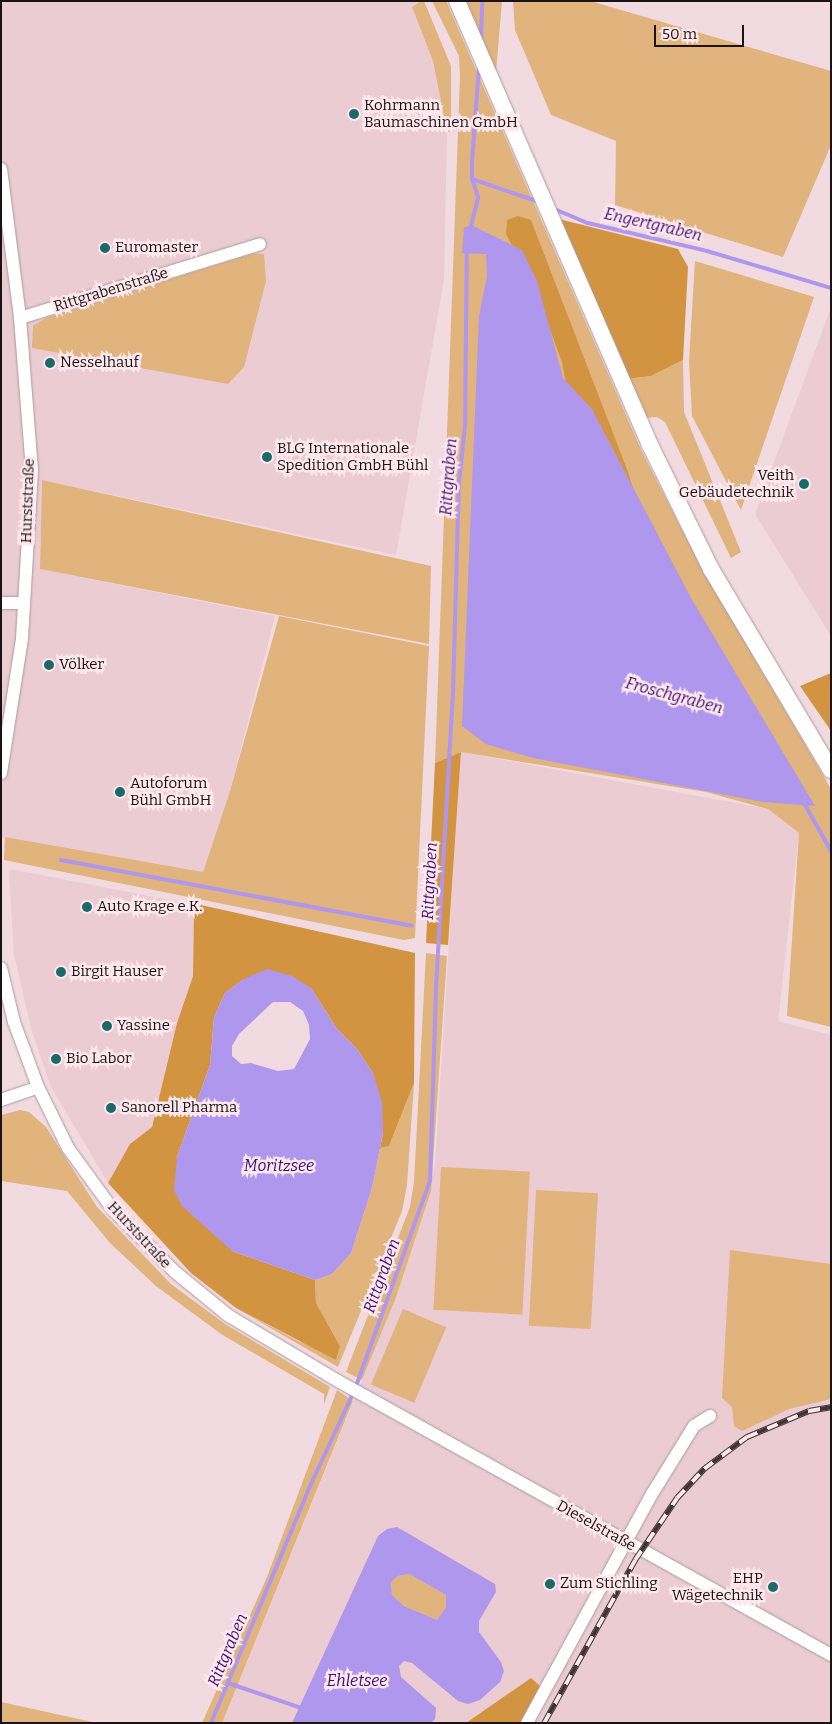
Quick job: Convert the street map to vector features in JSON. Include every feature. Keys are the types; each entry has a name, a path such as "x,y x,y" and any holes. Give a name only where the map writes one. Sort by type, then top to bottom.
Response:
{"main road":[{"path":"459,5 650,445 711,569 831,770"}],"street":[{"name":"Hurststraße","path":"1,169 20,318 32,470 22,639 1,773"},
{"name":"Rittgrabenstraße","path":"20,318 260,244"},
{"path":"1,602 24,603"},
{"name":"Hurststraße","path":"1,968 14,1022 38,1087 68,1148 114,1211 175,1272 229,1316 361,1394"},
{"path":"1,1100 38,1087"},
{"name":"Dieselstraße","path":"361,1394 626,1543 831,1655"},
{"path":"527,1723 626,1543 694,1426 710,1416"}],"shaded area":[{"path":"1,1 421,1 412,7 433,61 447,132 444,279 396,555 42,480 40,569 275,616 230,791 203,872 5,837 1,839"},
{"path":"424,1 451,66 451,132 447,132 433,61 412,7"},
{"path":"432,1 446,1 642,452 700,565 831,789 831,1027 787,1016 799,833 768,809 706,792 461,752 435,763 460,76 459,56"},
{"path":"466,1 502,1 496,72"},
{"path":"513,1 590,1 831,71 831,145 783,257 615,205 616,141 551,115 515,30"},
{"path":"518,216 531,220 628,472 636,498 634,516 576,437 562,362 533,284 506,234 507,220"},
{"path":"559,219 678,249 688,267 683,360 651,376 627,379"},
{"path":"252,254 264,254 266,281 244,367 228,384 32,348 33,326 46,318"},
{"path":"695,261 814,297 741,510 692,416 689,361"},
{"path":"831,307 831,636 755,514"},
{"path":"683,360 684,412 741,552 731,558 665,422 657,417 644,418 627,379 651,376"},
{"path":"42,480 431,566 429,644 40,569"},
{"path":"279,616 429,646 415,938 404,940 4,860 5,837 203,872 230,791"},
{"path":"831,673 831,731 800,686"},
{"path":"461,752 768,809 799,833 778,1021 831,1035 831,1723 222,1723 395,1300 435,1165"},
{"path":"461,752 448,945 426,943 435,763"},
{"path":"11,869 195,905 193,976 177,1023 152,1127 130,1144 108,1183 51,1087 32,1032 14,955 9,873"},
{"path":"201,905 415,953 414,1083 389,1146 380,1148 383,1133 373,1073 357,1049 337,1029 311,988 244,979 225,993 214,1017 210,1065 177,1157 232,1251 315,1280 316,1303 340,1346 336,1360 236,1308 191,1273 108,1183 130,1144 152,1127 177,1023 193,976 194,910"},
{"path":"426,953 447,956 431,1191 395,1300 362,1380 346,1372 410,1207 414,1182"},
{"path":"414,1083 407,1185 402,1211 338,1367 236,1308 300,1342 340,1346 316,1303 315,1280 332,1274 351,1253 372,1188 380,1148 389,1146"},
{"path":"20,1110 29,1112 46,1127 97,1207 171,1284 225,1324 330,1387 324,1404 324,1394 221,1334 156,1286 110,1243 67,1191 1,1181 1,1115"},
{"path":"441,1167 530,1172 522,1314 434,1310"},
{"path":"536,1190 598,1193 591,1329 529,1326"},
{"path":"730,1250 831,1264 831,1399 789,1409 742,1431 734,1426 732,1407 722,1398"},
{"path":"403,1309 446,1327 414,1403 371,1384"},
{"path":"337,1390 353,1401 222,1723 202,1723 267,1577"},
{"path":"409,1574 446,1595 446,1607 437,1620 404,1606 392,1595 391,1582 398,1576"},
{"path":"531,1678 542,1688 520,1723 466,1723"},
{"path":"1,1702 97,1723 1,1723"}],"water":[{"path":"471,225 522,250 537,281 563,378 592,409 691,598 815,806 763,802 533,758 486,744 462,726 479,316 487,276 486,254 462,253 464,228"},
{"name":"Moritzsee","path":"267,969 292,976 311,988 337,1029 357,1049 373,1073 382,1102 383,1133 372,1188 351,1253 332,1274 315,1280 232,1251 182,1206 174,1190 177,1157 210,1065 214,1017 225,993 244,979","holes":["273,1002 290,1002 303,1011 309,1025 310,1039 294,1069 278,1071 251,1063 241,1064 232,1056 232,1046 239,1034"]},
{"name":"Ehletsee","path":"397,1527 495,1584 496,1592 479,1621 479,1632 501,1662 504,1671 500,1682 480,1700 468,1704 458,1701 412,1663 404,1661 399,1666 401,1677 436,1708 435,1719 431,1723 292,1723 378,1536 387,1529","holes":["409,1574 446,1595 446,1607 437,1620 404,1606 392,1595 391,1582 398,1576"]}],"waterway":[{"name":"Rittgraben","path":"481,39 482,1"},
{"name":"Rittgraben","path":"470,230 478,197 472,179 472,162 479,66"},
{"name":"Engertgraben","path":"472,179 539,202"},
{"name":"Engertgraben","path":"552,208 588,223 707,251 831,288"},
{"name":"Rittgraben","path":"211,1723 311,1484 355,1389 430,1181 436,987 453,693 459,482 465,426 467,249"},
{"name":"Froschgraben","path":"804,803 831,851"},
{"path":"61,860 412,926"},
{"path":"228,1683 298,1707"}],"railway":[{"path":"544,1723 635,1560 677,1498 704,1469 747,1437 809,1411 831,1407"}],"place":[{"name":"Kohrmann Baumaschinen GmbH","path":"354,114"},
{"name":"Euromaster","path":"105,248"},
{"name":"Nesselhauf","path":"50,363"},
{"name":"BLG Internationale Spedition GmbH Bühl","path":"267,457"},
{"name":"Veith Gebäudetechnik","path":"804,484"},
{"name":"Völker","path":"49,665"},
{"name":"Autoforum Bühl GmbH","path":"120,792"},
{"name":"Auto Krage e.K.","path":"87,907"},
{"name":"Birgit Hauser","path":"61,972"},
{"name":"Yassine","path":"107,1026"},
{"name":"Bio Labor","path":"56,1059"},
{"name":"Sanorell Pharma","path":"111,1108"},
{"name":"Zum Stichling","path":"550,1584"},
{"name":"EHP Wägetechnik","path":"773,1587"}]}
